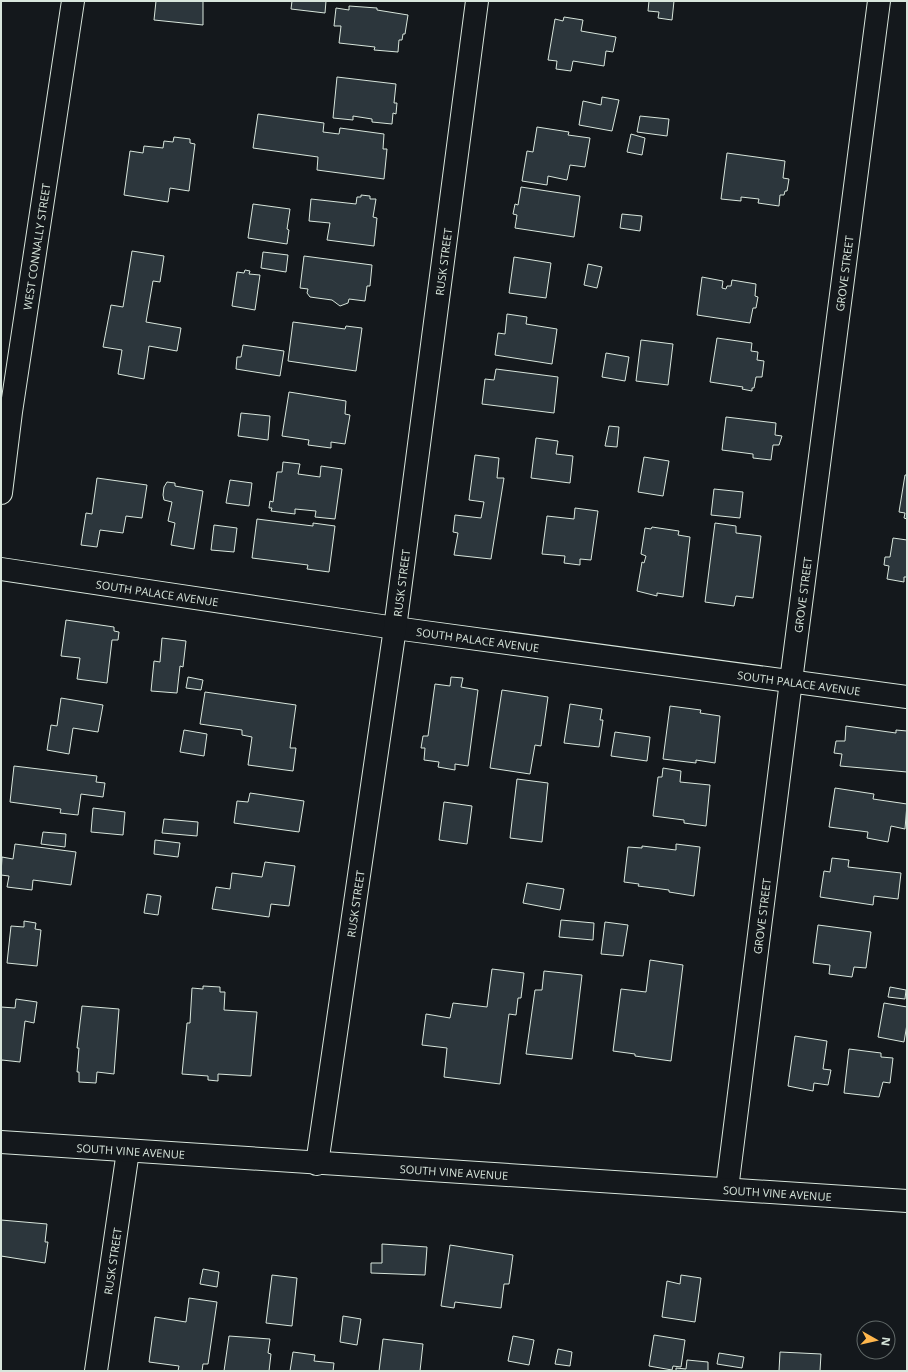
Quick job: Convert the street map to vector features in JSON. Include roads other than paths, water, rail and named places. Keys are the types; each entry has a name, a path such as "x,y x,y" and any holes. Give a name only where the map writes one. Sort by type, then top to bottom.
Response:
{"street":[{"name":"WEST CONNALLY STREET","path":"1,493 6,409 73,1"},
{"name":"RUSK STREET","path":"317,1164 395,628 477,1"},
{"name":"GROVE STREET","path":"728,1189 790,681 879,1"},
{"name":"SOUTH PALACE AVENUE","path":"1,569 395,628 907,697"},
{"name":"SOUTH VINE AVENUE","path":"1,1142 317,1164 907,1201"},
{"name":"RUSK STREET","path":"96,1371 128,1150"}]}
